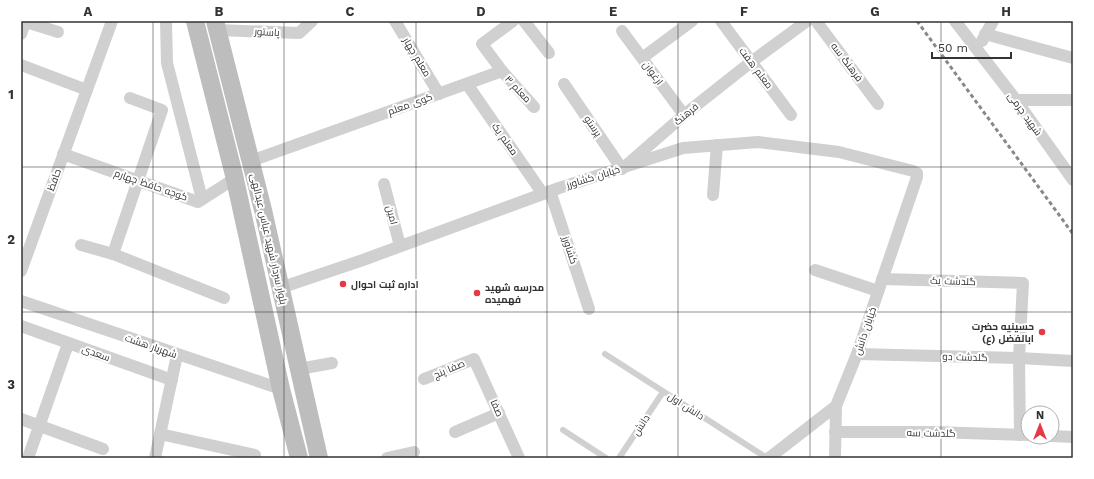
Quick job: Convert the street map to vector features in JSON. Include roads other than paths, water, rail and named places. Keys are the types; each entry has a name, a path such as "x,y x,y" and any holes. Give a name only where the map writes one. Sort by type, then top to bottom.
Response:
{"street":[{"path":"21,34 24,21 58,32"},
{"name":"حافظ","path":"21,271 112,21"},
{"name":"بلوار سردار شهید عباس عبدالهی","path":"195,21 234,179 281,389 299,458"},
{"name":"پاستور","path":"217,25 266,26 300,33 312,21"},
{"name":"معلم چهار","path":"395,21 439,94"},
{"path":"502,72 482,44 513,21"},
{"path":"524,21 549,53"},
{"path":"642,58 692,21"},
{"name":"معلم هفت","path":"721,21 791,115"},
{"path":"751,62 807,21"},
{"name":"فرهنگ سه","path":"816,21 878,104"},
{"name":"شهید چرمی","path":"955,21 1016,100 1073,180"},
{"path":"977,49 993,21"},
{"path":"163,22 167,63 202,199"},
{"name":"بلوار سردار شهید عباس عبدالهی","path":"217,25 263,210 319,458"},
{"name":"ارغوان","path":"622,31 684,115"},
{"path":"985,34 1073,58"},
{"name":"فرهنگ","path":"622,169 684,115 751,62"},
{"path":"21,65 87,90"},
{"name":"کوی معلم","path":"251,161 502,72"},
{"name":"معلم ۳","path":"502,72 534,107"},
{"name":"معلم یک","path":"467,84 547,193"},
{"name":"پرستو","path":"564,84 622,169"},
{"path":"113,254 162,110 130,98"},
{"path":"1016,100 1073,100"},
{"name":"خیابان کشاورز","path":"280,288 547,193 683,148 758,142 839,152 914,170 917,173"},
{"path":"713,195 717,145"},
{"name":"کوچه حافظ چهارم","path":"63,154 198,202 234,179"},
{"name":"خیابان دانش","path":"768,458 836,406 858,354 917,173"},
{"name":"امین","path":"384,184 400,246"},
{"name":"کشاورز","path":"547,193 589,309"},
{"path":"81,245 113,254 224,298"},
{"path":"815,270 878,291"},
{"name":"گلدشت یک","path":"882,279 1023,283 1019,358"},
{"path":"259,291 280,288"},
{"name":"شهریار هشت","path":"21,301 281,389"},
{"name":"سعدی","path":"21,326 172,380"},
{"path":"28,458 68,344"},
{"name":"گلدشت دو","path":"858,354 1019,358 1073,361"},
{"path":"156,458 177,355"},
{"path":"1019,358 1022,405"},
{"name":"صفا پنج","path":"424,379 474,359"},
{"name":"صفا","path":"474,359 519,458"},
{"path":"299,369 332,363"},
{"path":"835,458 836,406"},
{"path":"455,432 499,413"},
{"path":"21,419 103,449"},
{"name":"گلدشت سه","path":"835,432 934,432 1020,435"},
{"path":"160,434 236,455 255,455"},
{"path":"1060,436 1073,437"},
{"path":"387,458 414,452"}],"lane":[{"name":"دانش اول","path":"605,354 768,458"},
{"name":"دانش","path":"620,458 663,392"},
{"path":"563,430 606,458"}],"railway":[{"path":"917,21 1073,234"}],"place":[{"name":"اداره ثبت احوال","path":"343,284"},
{"name":"مدرسه شهید فهمیده","path":"477,293"},
{"name":"حسینیه حضرت ابالفضل (ع)","path":"1042,332"}]}
